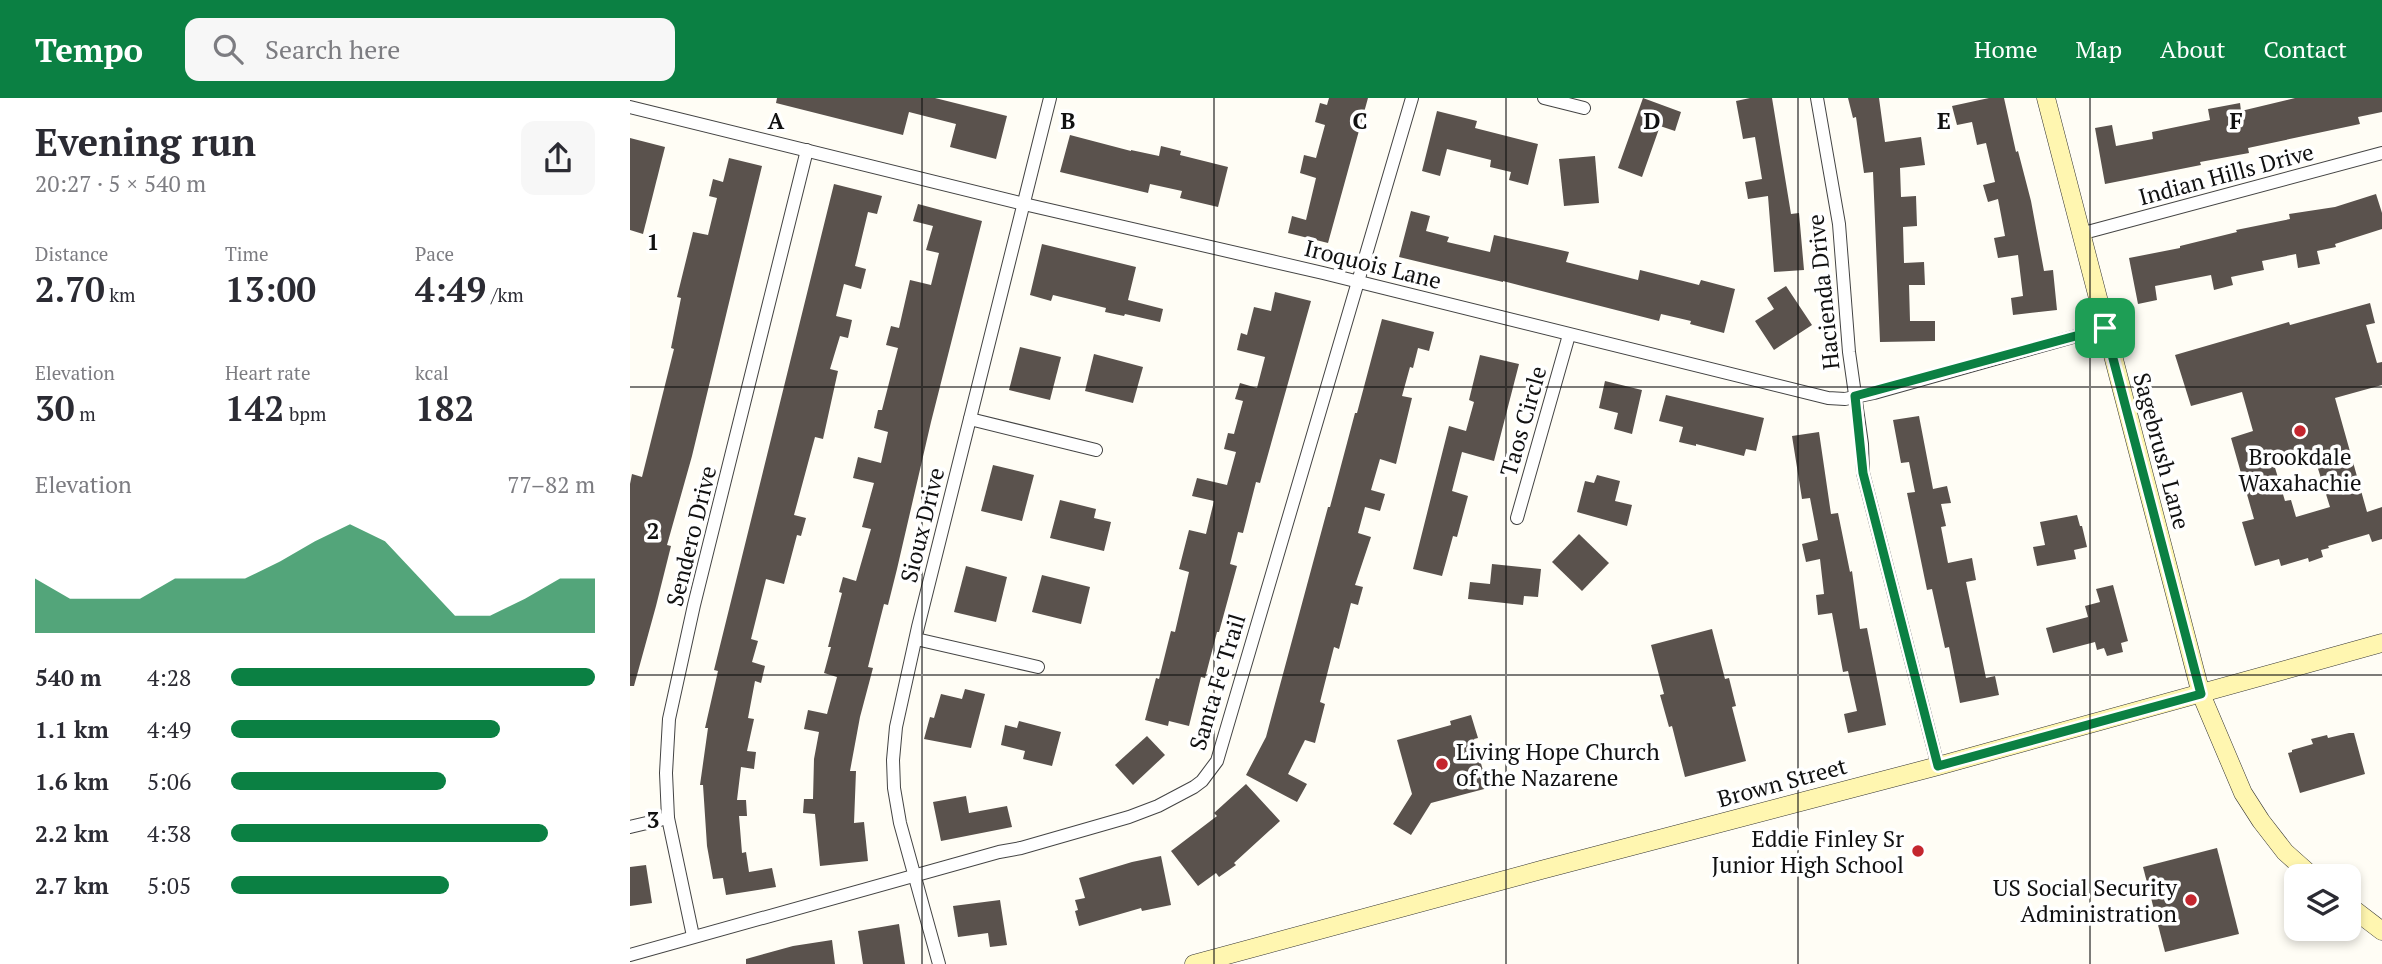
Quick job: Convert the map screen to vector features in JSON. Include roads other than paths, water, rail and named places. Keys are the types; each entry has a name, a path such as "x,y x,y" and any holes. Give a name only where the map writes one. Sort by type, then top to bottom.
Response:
{"main road":[{"name":"Sagebrush Lane","path":"2046,98 2201,694 2243,793 2285,852 2298,864"},
{"name":"Brown Street","path":"1194,964 1938,766 2382,643"},
{"path":"2361,915 2382,931"}],"street":[{"name":"Sioux Drive","path":"939,964 900,823 894,789 896,727 1050,98"},
{"name":"Santa Fe Trail","path":"630,955 1129,817 1158,806 1202,781 1217,761 1412,98"},
{"path":"1544,98 1584,108"},
{"name":"Hacienda Drive","path":"1817,98 1839,224 1863,473 1938,766"},
{"name":"Iroquois Lane","path":"630,107 1828,398 1855,396 2105,328"},
{"name":"Sendero Drive","path":"693,936 668,818 666,772 669,719 694,605 807,150"},
{"name":"Indian Hills Drive","path":"2080,234 2382,153"},
{"name":"Taos Circle","path":"1517,518 1569,335"},
{"path":"970,419 1096,450"},
{"path":"916,639 1038,667"},
{"path":"630,827 668,818"}],"place":[{"name":"Brookdale Waxahachie","path":"2300,431"},
{"name":"Living Hope Church of the Nazarene","path":"1442,764"},
{"name":"Eddie Finley Sr Junior High School","path":"1918,851"},
{"name":"US Social Security Administration","path":"2191,900"}]}
